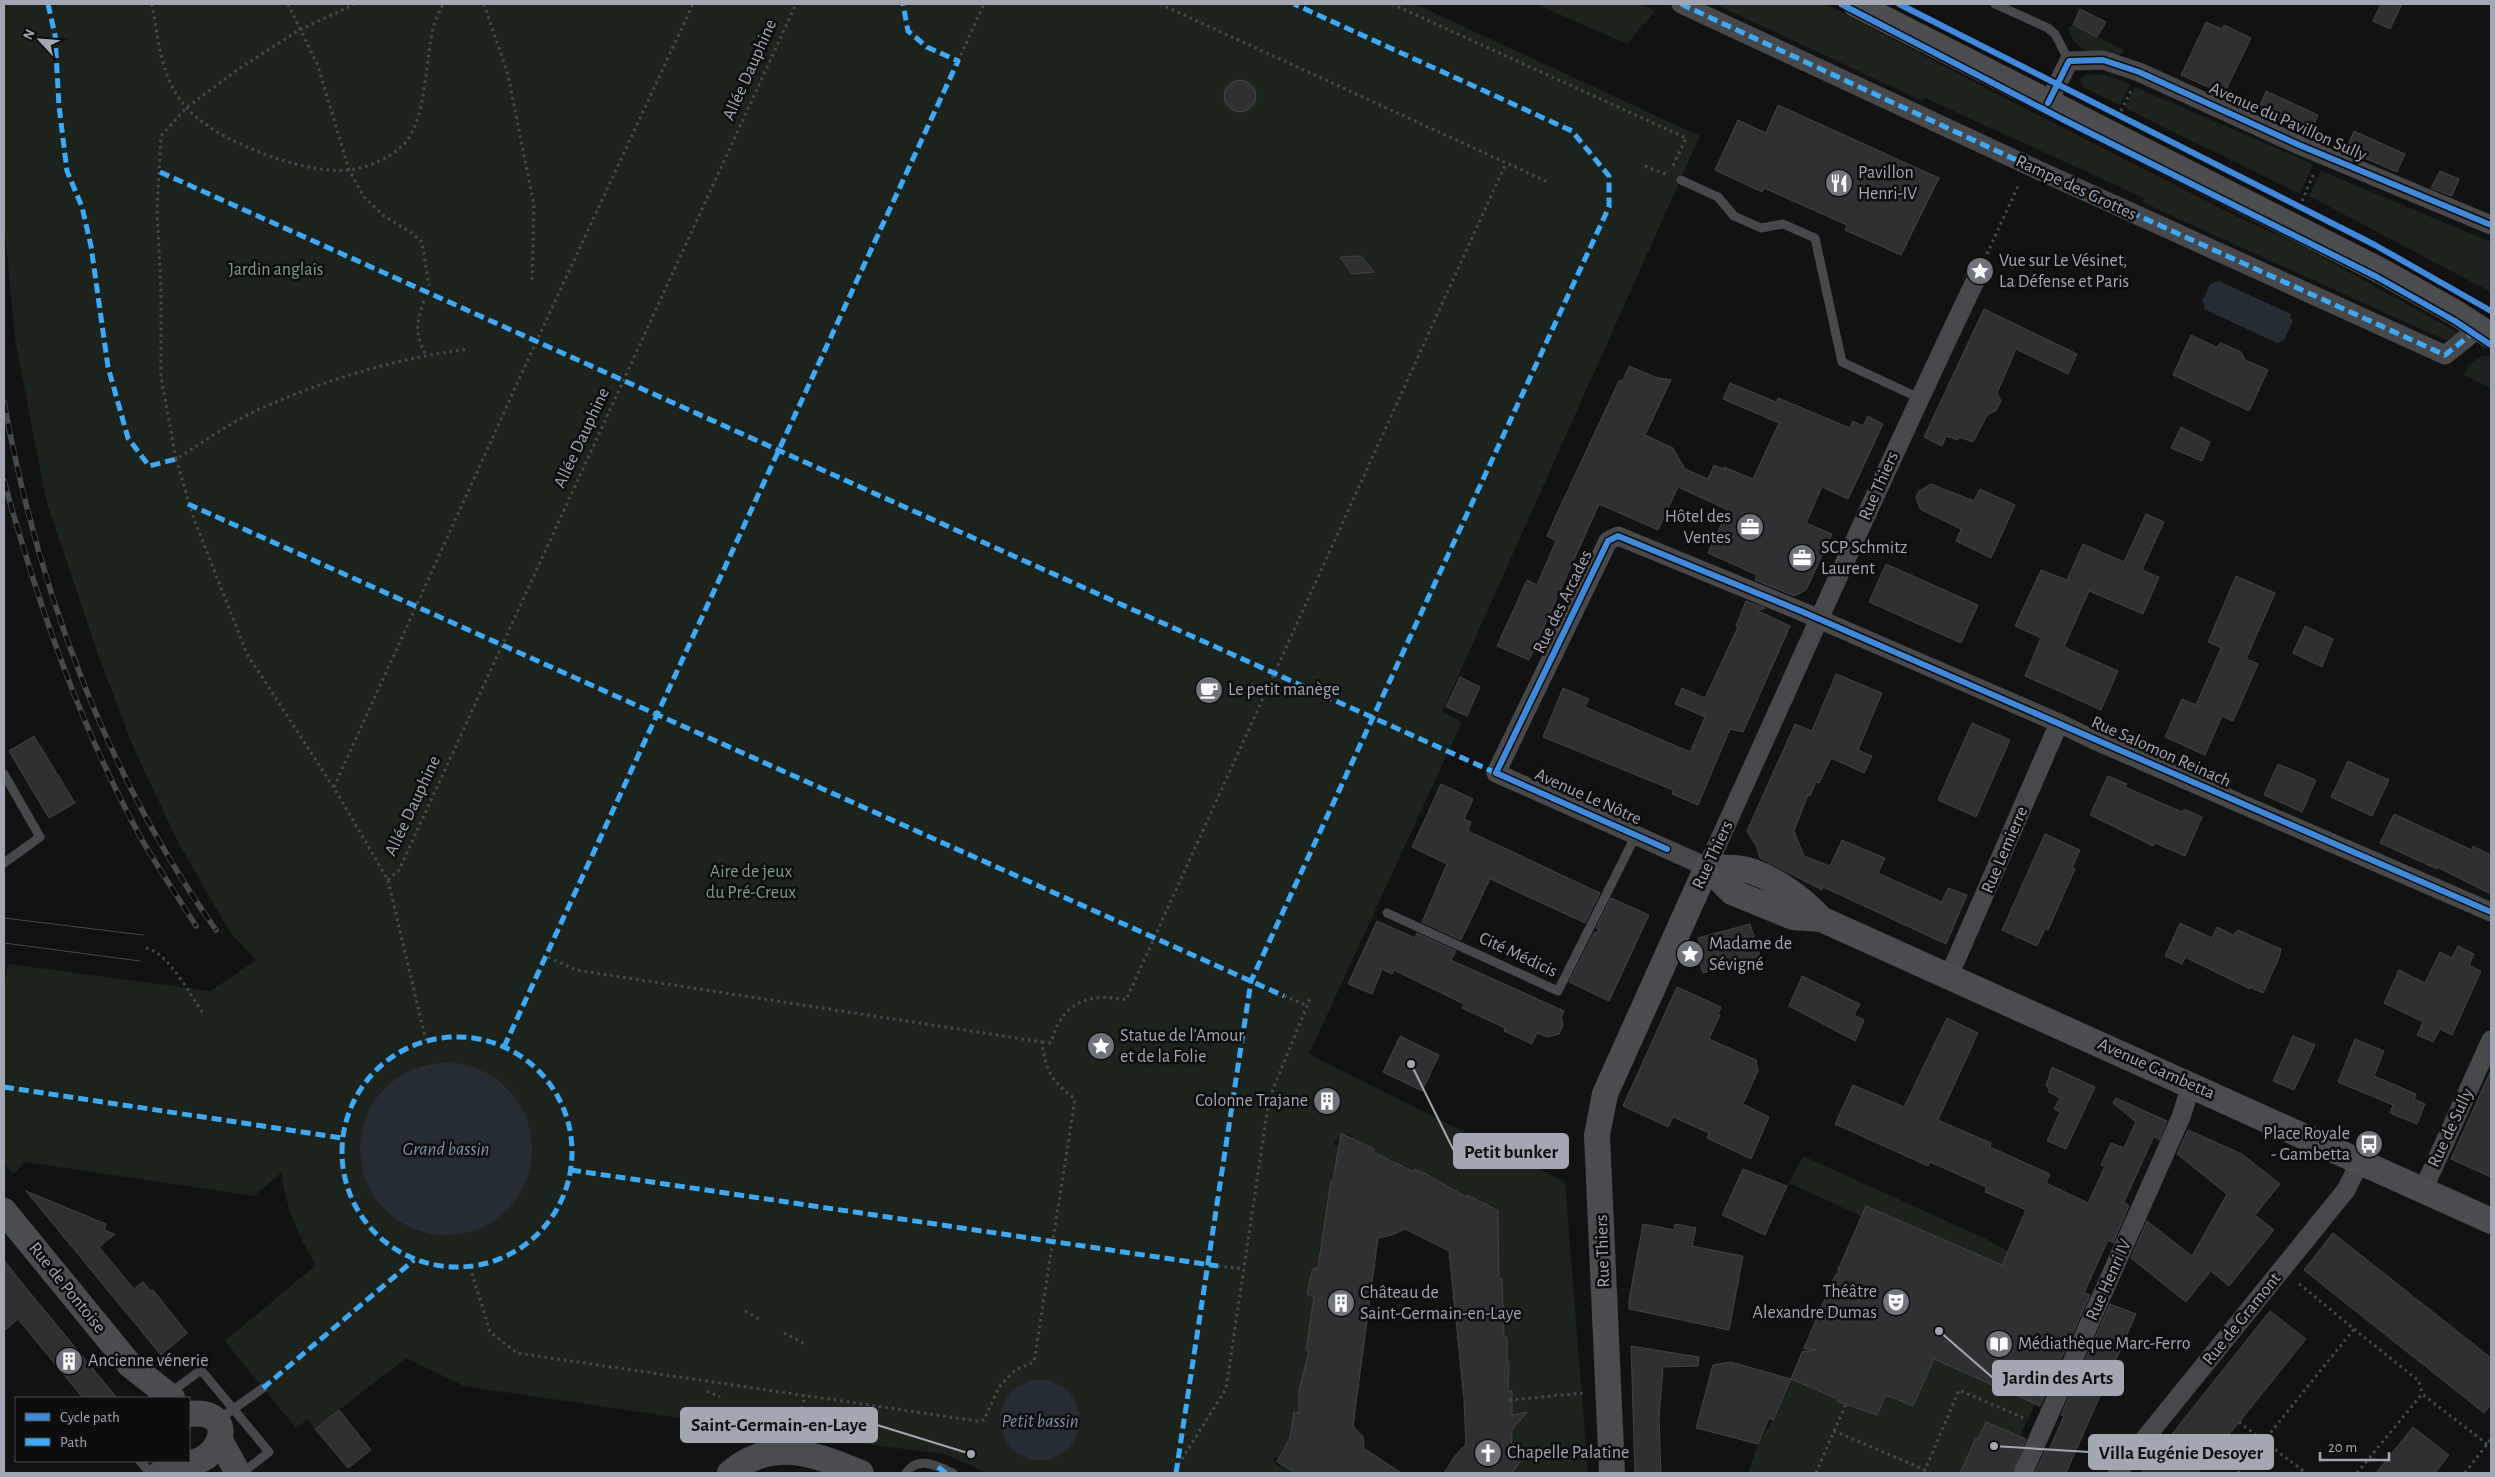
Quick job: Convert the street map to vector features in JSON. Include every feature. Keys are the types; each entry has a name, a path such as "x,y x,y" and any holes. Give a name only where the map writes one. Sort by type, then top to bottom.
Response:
{"main road":[{"path":"1855,4 2051,97 2117,115 2420,278 2491,321"},
{"path":"1882,4 2051,97 2383,272 2456,313 2480,336"},
{"name":"Avenue Gambetta","path":"1707,867 1732,892 1793,917 1821,919 2491,1221"},
{"name":"Rue Thiers","path":"1612,1473 1597,1135 1600,1114 1605,1094 1707,867"},
{"name":"Rue de Pontoise","path":"4,1212 130,1365 161,1397"},
{"path":"186,1468 201,1470 215,1460 207,1419"},
{"path":"207,1419 240,1473"},
{"path":"741,1470 772,1452 818,1455 861,1473"}],"street":[{"name":"Rampe des Grottes","path":"1681,4 2027,165 2445,355 2480,336"},
{"name":"Avenue du Pavillon Sully","path":"2069,61 2104,60 2139,72 2299,145 2491,225"},
{"path":"2051,97 2069,61"},
{"name":"Rue Thiers","path":"1707,867 1919,398 1980,271"},
{"name":"Rue des Arcades","path":"1496,773 1608,541 1618,536 1820,619"},
{"name":"Rue Salomon Reinach","path":"1820,619 2491,912"},
{"name":"Rue Lemierre","path":"1949,976 2059,723"},
{"name":"Avenue Le Nôtre","path":"1496,773 1707,867"},
{"name":"Rue de Sully","path":"2423,1190 2491,1040"},
{"name":"Rue Henri IV","path":"2024,1473 2177,1125 2191,1085"},
{"name":"Rue de Gramont","path":"2117,1473 2346,1190 2360,1162"},
{"path":"155,1473 186,1468"}],"lane":[{"path":"1995,4 2048,28 2055,34 2069,61"},
{"path":"1680,180 1718,197 1734,216 1761,228 1783,224 1815,238 1842,362 1919,398"},
{"path":"4,774 40,837 4,863"},
{"name":"Cité Médicis","path":"1387,913 1558,991 1636,835"},
{"path":"161,1397 201,1370 207,1419"},
{"path":"207,1419 263,1388"},
{"path":"207,1419 269,1452 240,1473"},
{"path":"141,1462 150,1473"},
{"path":"906,1473 914,1464 924,1463 953,1473"}],"path":[{"path":"152,4 160,50 171,86 186,108 218,131 271,157 307,167 348,170 389,156 404,144 413,132 418,115 434,24 443,4"},
{"path":"288,4 318,66 348,170 364,197 384,216 412,232 422,242 429,286"},
{"path":"355,4 299,30 236,70 186,108 161,136 157,208 161,292 161,377 183,488 200,537 248,654 334,788 388,880 426,1041"},
{"path":"484,4 508,75 534,205 532,283"},
{"path":"334,788 526,362 693,4"},
{"path":"958,61 984,4"},
{"path":"1160,4 1550,183"},
{"path":"1392,4 1686,138 1669,176 1645,166"},
{"path":"2117,115 2135,83"},
{"path":"546,956 576,970 1052,1043 1060,1022 1068,1011 1084,1000 1101,996 1126,1000 1506,163"},
{"path":"1980,271 2027,165"},
{"path":"2302,201 2315,171"},
{"path":"2291,202 2308,210"},
{"path":"424,301 418,320 416,336 424,354"},
{"path":"176,459 261,408 346,377 424,354 468,349"},
{"path":"146,948 160,955 171,967 202,1013"},
{"path":"1284,996 1308,1006"},
{"path":"1175,1470 1226,1389 1269,1099 1311,996"},
{"path":"470,1267 490,1332 517,1352 978,1421 984,1420 999,1388 1015,1370 1034,1362 1075,1099 1056,1083 1045,1062 1042,1042"},
{"path":"1218,1266 1244,1269"},
{"path":"2282,1270 2419,1381 2422,1394 2489,1444"},
{"path":"745,1311 759,1319"},
{"path":"2238,1473 2354,1329"},
{"path":"784,1333 805,1344"},
{"path":"1834,1431 1925,1470 1959,1390 2044,1427"},
{"path":"707,1391 720,1397"},
{"path":"1509,1400 1582,1394"},
{"path":"2357,1473 2422,1394"},
{"path":"804,1395 801,1425 802,1440 809,1442 806,1453"},
{"path":"1816,1473 1846,1404"},
{"path":"2239,1422 2306,1473"},
{"path":"2465,1473 2491,1439"}],"green space":[{"path":"4,4 1415,4 1700,136 1442,712 1462,722 1309,1054 1565,1182 1588,1473 1512,1473 1513,1456 1509,1442 1513,1415 1511,1412 1512,1391 1508,1391 1509,1362 1505,1362 1507,1337 1503,1337 1501,1312 1504,1311 1504,1308 1501,1307 1502,1279 1498,1279 1496,1254 1499,1254 1499,1251 1495,1207 1489,1204 1487,1207 1467,1195 1466,1198 1439,1186 1441,1182 1415,1170 1414,1172 1350,1141 1352,1136 1347,1133 1339,1137 1339,1140 1335,1139 1334,1145 1339,1146 1333,1181 1330,1184 1321,1267 1311,1270 1310,1288 1307,1293 1317,1298 1305,1373 1302,1377 1299,1400 1299,1404 1302,1405 1301,1413 1294,1412 1296,1427 1279,1459 1275,1457 1273,1460 1279,1467 1281,1464 1296,1473 988,1473 944,1454 802,1436 464,1386 406,1358 315,1429 308,1419 296,1428 225,1341 316,1265 294,1221 286,1198 281,1173 254,1196 25,1162 13,1174 4,1163 4,988 8,964 211,991 256,960 231,934 179,844 134,749 100,660 46,500 15,339 4,220"},
{"path":"1536,4 1641,4 1655,11 1627,44"},
{"path":"1715,4 1826,4 2240,218 2302,246 2459,333 2457,340 2445,340 2142,202 2144,198 1925,98 1923,101"},
{"path":"2071,25 2125,50 2121,55 2088,51 2076,44 2068,28"},
{"path":"2087,74 2103,75 2130,84 2120,105 2083,87 2080,79"},
{"path":"2135,87 2313,164 2300,194 2125,108"},
{"path":"2321,171 2491,242 2491,292 2309,196"},
{"path":"2482,356 2491,357 2491,388 2464,375 2469,364"},
{"path":"1803,1156 1986,1239 2083,1296 2004,1473 1748,1473 1758,1444 1773,1420 1861,1216 1789,1183"}],"water":[{"path":"2219,281 2291,314 2290,318 2293,321 2284,340 2277,343 2204,309 2205,305 2202,302 2210,284"},
{"name":"Grand bassin","path":"438,1063 454,1063 487,1073 507,1088 522,1108 530,1132 532,1149 530,1166 522,1190 507,1210 487,1225 471,1231 454,1235 438,1235 405,1225 380,1204 370,1190 364,1174 360,1157 360,1141 370,1108 391,1083 405,1073 421,1067"},
{"name":"Petit bassin","path":"1032,1380 1048,1380 1069,1391 1080,1412 1080,1428 1069,1449 1048,1460 1032,1460 1018,1454 1006,1442 1000,1428 1000,1412 1006,1398 1018,1386"}],"building":[{"path":"2381,4 2402,4 2390,29 2373,21"},
{"path":"2080,9 2106,22 2097,37 2073,25"},
{"path":"2206,22 2222,29 2224,25 2251,38 2224,94 2181,75"},
{"path":"1240,80 1251,85 1256,96 1251,107 1240,112 1229,107 1224,96 1229,85"},
{"path":"2266,91 2318,115 2310,134 2258,111"},
{"name":"Pavillon Henri-IV","path":"1778,105 1939,178 1901,255 1845,230 1847,225 1764,188 1762,192 1715,170 1738,120 1766,133"},
{"path":"2354,131 2405,154 2397,172 2346,150"},
{"path":"2440,171 2459,179 2452,196 2431,188"},
{"path":"1361,256 1374,272 1352,274 1340,257"},
{"path":"1984,309 2077,354 2068,374 2016,349 1997,393 2001,401 1996,411 1988,414 1973,442 1959,437 1958,440 1946,436 1942,446 1924,437"},
{"path":"2191,335 2216,347 2221,343 2241,352 2245,360 2268,370 2249,411 2173,375"},
{"path":"1629,366 1655,377 1671,380 1645,435 1673,448 1685,469 1708,479 1714,465 1753,479 1779,423 1723,399 1730,383 1776,402 1778,398 1850,428 1853,421 1863,426 1868,416 1883,424 1848,499 1822,487 1806,523 1832,534 1806,590 1794,596 1755,580 1757,575 1708,553 1728,510 1678,487 1658,530 1599,504 1529,660 1497,646 1527,580 1537,585 1556,541 1547,536 1619,381 1623,380"},
{"path":"2181,427 2210,442 2202,461 2171,448"},
{"path":"1931,484 1974,501 1980,489 2015,505 1991,558 1956,541 1961,529 1920,509 1916,497 1919,491"},
{"path":"2146,514 2164,522 2142,570 2159,577 2143,614 2089,591 2064,647 2118,671 2101,710 2025,676 2041,638 2015,626 2041,570 2067,580 2083,544 2124,562"},
{"path":"1886,564 1978,605 1961,643 1869,602"},
{"path":"2236,576 2275,593 2246,659 2258,664 2233,721 2222,716 2205,755 2165,737 2182,699 2196,705 2221,648 2208,642"},
{"path":"1746,601 1765,608 1758,611 1790,626 1743,732 1730,729 1698,805 1672,794 1673,790 1543,737 1563,688 1589,699 1585,707 1690,752 1705,717 1675,704 1682,688 1705,698 1738,627 1736,626"},
{"path":"2305,626 2333,639 2322,667 2293,653"},
{"path":"1836,674 1882,693 1858,750 1872,756 1864,773 1831,758 1819,783 1816,782 1810,796 1808,795 1794,831 1804,856 1830,866 1842,840 1885,858 1878,873 1942,902 1948,888 1967,895 1946,944 1823,887 1822,890 1760,858 1757,847 1747,831 1795,724 1812,731"},
{"path":"1460,677 1480,687 1467,716 1446,707"},
{"path":"1972,723 2010,740 1976,817 1938,800"},
{"path":"34,736 75,803 49,818 9,751"},
{"path":"2348,761 2389,780 2372,816 2331,797"},
{"path":"2278,764 2316,780 2302,812 2264,795"},
{"path":"2108,776 2127,784 2125,787 2182,812 2184,809 2202,817 2185,856 2155,843 2153,846 2090,815"},
{"path":"1441,784 1473,799 1464,819 1471,822 1468,831 1600,893 1585,923 1490,879 1461,940 1422,922 1447,864 1412,847"},
{"path":"2394,814 2472,850 2473,846 2491,855 2491,894 2437,867 2437,869 2380,843"},
{"path":"2045,834 2080,850 2072,868 2075,869 2048,930 2045,929 2037,946 2002,930"},
{"path":"1611,898 1649,915 1609,1001 1569,982 1594,933 1600,930 1596,928"},
{"path":"1377,921 1415,938 1417,933 1456,951 1451,960 1564,1011 1561,1018 1563,1025 1559,1034 1547,1037 1537,1033 1532,1044 1504,1031 1505,1028 1462,1008 1464,1004 1394,970 1392,974 1382,969 1372,994 1348,984"},
{"path":"2180,923 2212,938 2217,927 2233,935 2238,930 2281,949 2279,958 2263,993 2250,987 2250,989 2185,957 2182,964 2165,956"},
{"path":"1750,924 1760,956 1703,973 1697,954 1702,952 1698,938"},
{"path":"2458,946 2474,954 2469,965 2481,971 2452,1035 2440,1029 2433,1042 2417,1035 2423,1022 2384,1003 2399,970 2425,983 2440,952 2452,958"},
{"path":"1802,976 1860,1004 1854,1015 1864,1020 1855,1041 1789,1006"},
{"path":"1677,987 1721,1007 1718,1014 1720,1015 1709,1039 1756,1060 1758,1071 1743,1104 1769,1117 1751,1159 1707,1138 1709,1133 1673,1117 1668,1127 1623,1106"},
{"path":"1947,1018 1978,1033 1938,1120 1991,1143 1990,1147 2050,1174 2046,1183 2088,1203 2105,1166 2101,1165 2111,1143 2124,1148 2136,1122 2113,1103 2116,1098 2167,1121 2159,1140 2154,1136 2124,1202 2129,1206 2113,1243 2108,1240 2084,1293 2090,1295 2040,1406 1934,1359 1913,1406 1886,1395 1877,1415 1837,1401 1838,1399 1791,1379 1802,1352 1816,1350 1804,1348 1833,1280 1836,1274 1839,1275 1840,1271 1838,1270 1866,1206 2002,1265 2026,1210 1985,1192 1986,1187 1930,1162 1928,1166 1835,1124 1853,1085 1904,1107"},
{"path":"1400,1036 1439,1055 1422,1091 1383,1072"},
{"path":"2293,1036 2315,1045 2294,1090 2273,1081"},
{"path":"2355,1039 2384,1051 2374,1076 2416,1094 2414,1099 2425,1104 2417,1124 2390,1113 2393,1105 2338,1082"},
{"path":"2052,1067 2095,1087 2066,1149 2047,1141 2060,1112 2054,1109 2060,1098 2049,1092 2049,1088 2046,1086"},
{"path":"2491,1070 2491,1177 2451,1159"},
{"path":"2188,1130 2242,1154 2280,1184 2255,1215 2274,1230 2229,1286 2211,1271 2186,1302 2131,1258 2147,1221 2192,1256 2227,1194 2177,1154"},
{"name":"Château de Saint-Germain-en-Laye","path":"1341,1133 1374,1149 1373,1152 1414,1172 1414,1169 1428,1175 1466,1197 1467,1195 1498,1210 1499,1279 1502,1279 1504,1337 1507,1337 1507,1362 1509,1362 1508,1391 1512,1391 1512,1415 1527,1412 1512,1430 1511,1455 1524,1456 1512,1473 1444,1473 1455,1456 1466,1444 1464,1400 1449,1251 1405,1229 1392,1235 1378,1238 1353,1426 1363,1437 1364,1448 1401,1473 1296,1473 1277,1462 1290,1438 1294,1412 1299,1413 1299,1390 1309,1351 1306,1350 1314,1297 1307,1294 1312,1270 1318,1267 1331,1181 1333,1181"},
{"path":"1743,1169 1787,1186 1765,1235 1722,1215"},
{"path":"26,1191 106,1224 104,1230 115,1234 99,1247 134,1289 143,1282 151,1291 153,1290 187,1333 161,1355"},
{"path":"1643,1224 1674,1230 1675,1224 1696,1228 1692,1246 1743,1256 1729,1330 1629,1309"},
{"path":"2333,1233 2491,1358 2491,1404 2484,1413 2304,1270"},
{"name":"Ancienne vénerie","path":"4,1260 116,1397 82,1397 18,1319 4,1331"},
{"path":"2110,1304 2136,1314 2066,1473 2035,1473 2046,1449 2049,1450 2064,1416 2061,1415"},
{"path":"2270,1311 2306,1339 2198,1473 2141,1473"},
{"path":"1631,1346 1699,1357 1698,1366 1663,1367 1659,1418 1661,1473 1635,1473"},
{"path":"1731,1362 1791,1379 1773,1420 1769,1418 1758,1444 1696,1428 1713,1365"},
{"path":"339,1410 371,1450 348,1468 315,1429"},
{"path":"1986,1422 2026,1439 2012,1473 1960,1473 1976,1438 1978,1439"},
{"path":"2413,1427 2449,1455 2435,1473 2376,1473"}],"tram line":[{"path":"4,918 143,935"},
{"path":"4,943 140,961"}],"railway":[{"path":"4,402 18,472 36,542 81,678 141,808 177,870 216,930"},
{"path":"4,481 31,573 62,664 99,753 141,838 196,926"}],"marked path":[{"path":"48,4 55,35 59,106 67,171 82,207 91,246 108,367 128,438 149,466 176,459"},
{"path":"504,1047 958,61 927,47 908,31 903,4"},
{"path":"1176,1473 1251,981 1609,207 1609,176 1572,131 1294,4"},
{"path":"1681,4 2027,165 2445,355 2469,336"},
{"path":"160,172 1496,773"},
{"path":"188,504 1284,996"},
{"path":"446,1037 468,1037 501,1045 521,1056 539,1070 553,1088 564,1108 572,1141 572,1152 570,1174 564,1196 553,1216 539,1234 521,1248 501,1259 468,1267 446,1267 413,1259 393,1248 375,1234 361,1216 350,1196 342,1163 342,1141 350,1108 361,1088 375,1070 393,1056 413,1045 446,1037"},
{"path":"4,1087 342,1138"},
{"path":"571,1170 1218,1266"},
{"path":"263,1388 414,1260"},
{"path":"938,1467 946,1473"}],"cycle path":[{"path":"1841,4 2066,121 2377,277 2455,321 2491,345"},
{"path":"1899,4 2375,245 2491,311"},
{"path":"2048,103 2069,61 2103,60 2139,72 2299,145 2491,225"},
{"path":"1667,849 1496,773 1608,541 1618,536 1803,612 2491,912"}],"place":[{"name":"Pavillon Henri-IV","path":"1839,183"},
{"name":"Vue sur Le Vésinet, La Défense et Paris","path":"1980,271"},
{"name":"Hôtel des Ventes","path":"1750,527"},
{"name":"SCP Schmitz Laurent","path":"1802,558"},
{"name":"Le petit manège","path":"1209,690"},
{"name":"Madame de Sévigné","path":"1690,954"},
{"name":"Statue de l'Amour et de la Folie","path":"1101,1046"},
{"name":"Petit bunker","path":"1411,1064"},
{"name":"Colonne Trajane","path":"1327,1101"},
{"name":"Place Royale - Gambetta","path":"2369,1144"},
{"name":"Théâtre Alexandre Dumas","path":"1896,1302"},
{"name":"Château de Saint-Germain-en-Laye","path":"1341,1303"},
{"name":"Jardin des Arts","path":"1939,1331"},
{"name":"Médiathèque Marc-Ferro","path":"1999,1344"},
{"name":"Ancienne vénerie","path":"69,1361"},
{"name":"Villa Eugénie Desoyer","path":"1994,1446"},
{"name":"Chapelle Palatine","path":"1488,1453"},
{"name":"Saint-Germain-en-Laye","path":"971,1454"}],"park label":[{"name":"Jardin anglais","path":"276,270"},
{"name":"Aire de jeux du Pré-Creux","path":"751,882"}]}
